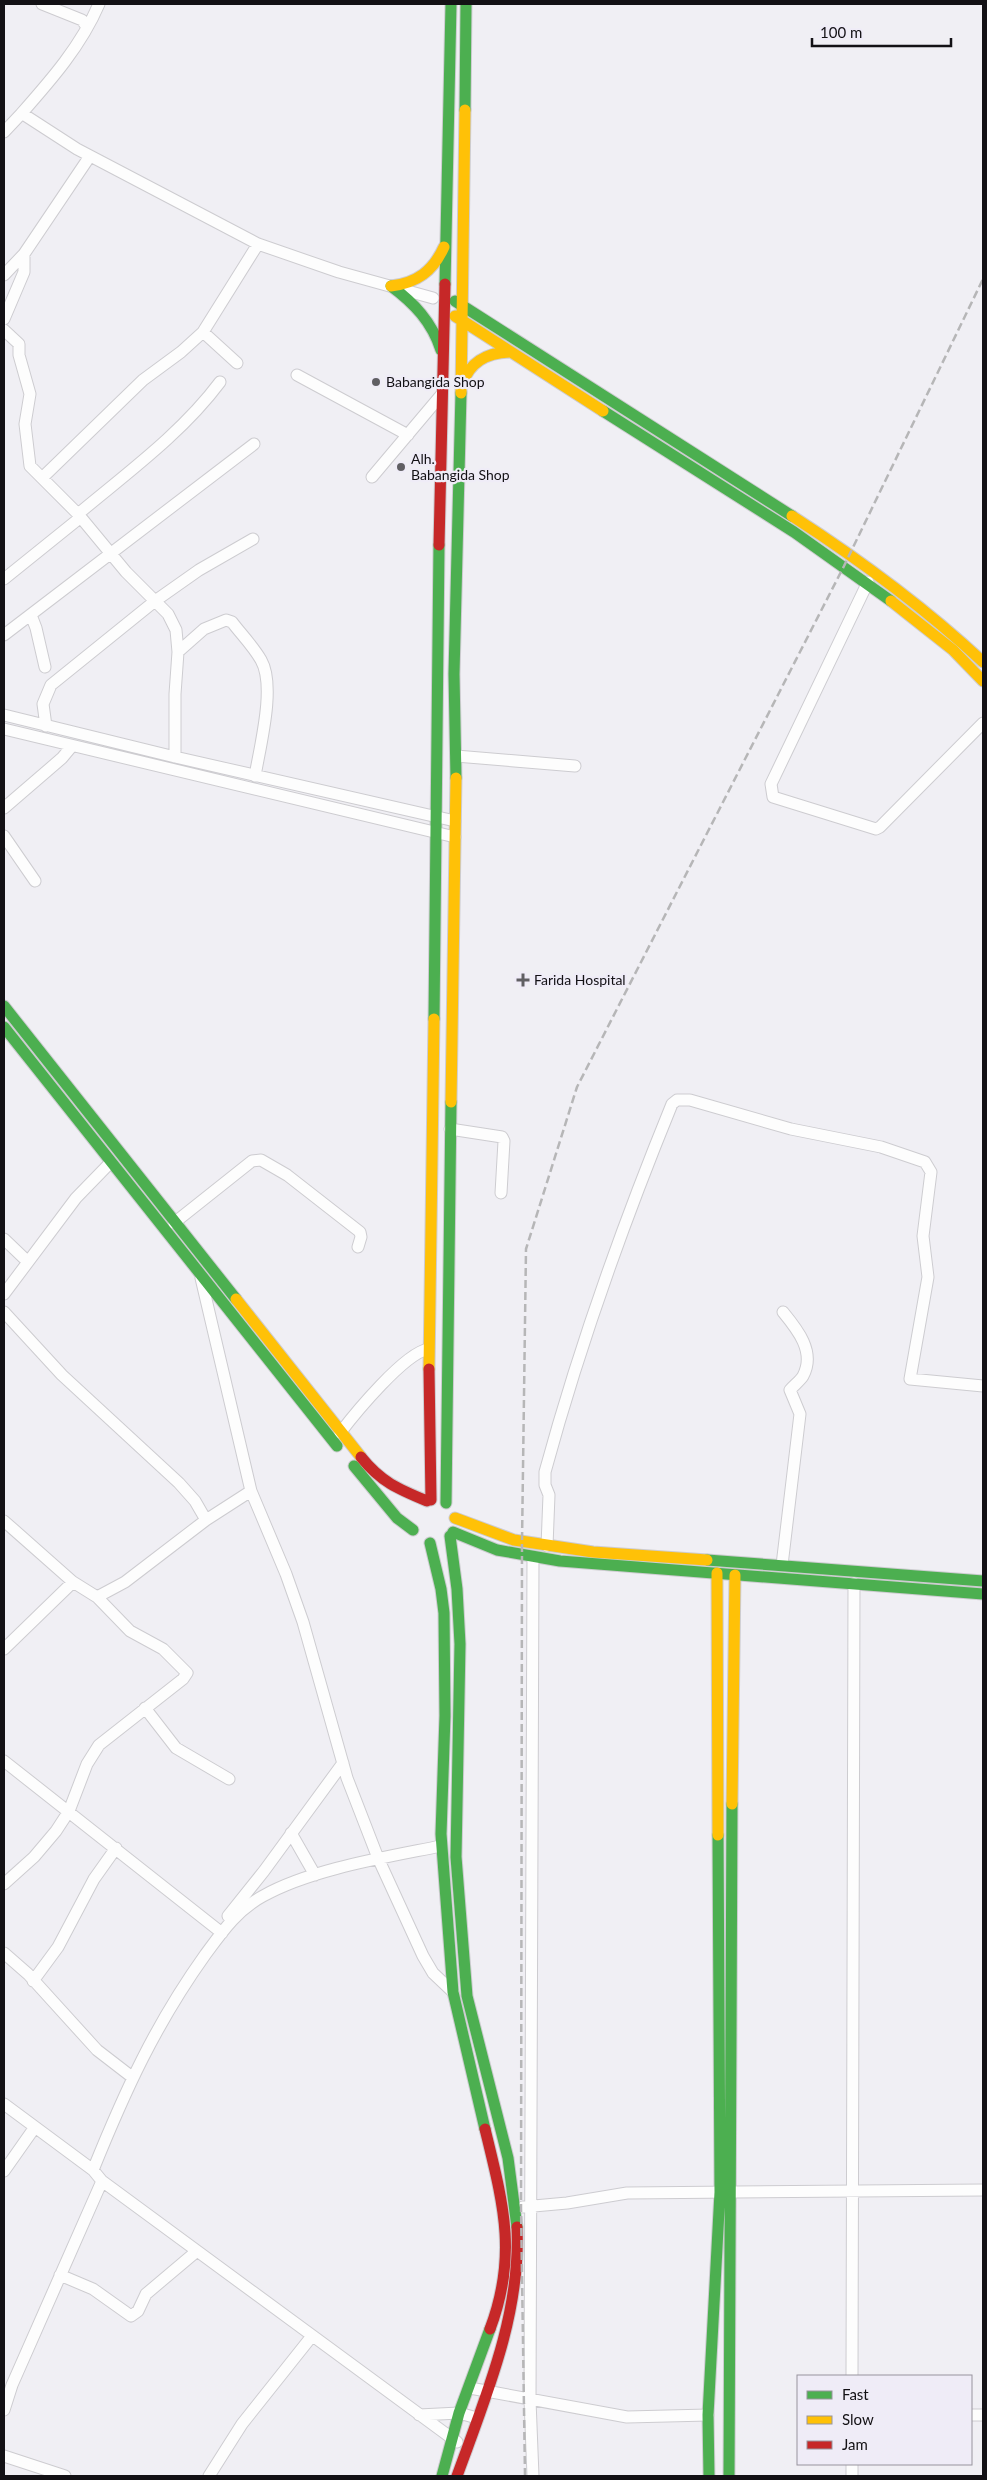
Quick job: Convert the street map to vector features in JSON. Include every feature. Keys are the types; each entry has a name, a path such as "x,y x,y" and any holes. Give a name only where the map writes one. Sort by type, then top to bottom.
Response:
{"street":[{"path":"42,4 82,20 87,27"},
{"path":"4,132 57,72 87,27 99,4"},
{"path":"414,1530 412,1521 414,1512 429,1501 432,1474 428,1348 432,1187 437,659 444,363 444,309 439,297 446,240 451,4"},
{"path":"446,1504 456,756 454,674 459,572 466,4"},
{"path":"21,114 90,156 258,244 339,272 461,304 850,553 949,630 983,662"},
{"path":"4,275 24,254 90,156"},
{"path":"391,286 413,282 426,274 437,263 446,240"},
{"path":"42,478 143,380 181,352 200,335 258,244"},
{"path":"4,319 24,272 24,254"},
{"path":"391,286 410,301 425,318 436,336 444,363"},
{"path":"444,309 794,532 868,582 952,650 983,681"},
{"path":"4,330 15,338 19,344 19,355 30,400 25,424 30,466 79,516 111,554 168,614 176,630 178,652 174,757"},
{"path":"200,335 237,363"},
{"path":"461,386 467,372 477,361 496,352 509,352"},
{"path":"298,375 408,435"},
{"path":"4,579 175,431 203,404 220,382"},
{"path":"372,477 442,394"},
{"path":"4,635 254,444"},
{"path":"46,726 44,704 51,684 155,601 199,570 253,539"},
{"path":"868,582 771,784 773,797 876,829 880,828 983,723"},
{"path":"31,615 45,667"},
{"path":"178,652 204,629 226,620 232,622 261,660 266,673 266,698 255,776"},
{"path":"4,715 174,757 455,821"},
{"path":"4,730 435,834 455,837"},
{"path":"4,808 62,758 72,746"},
{"path":"456,756 575,766"},
{"path":"4,836 35,881"},
{"path":"4,1006 340,1433 377,1476 392,1488 429,1501 446,1504 452,1510 455,1518 452,1534 456,1571 459,1652 460,1751 456,1839 466,1976 470,2013 510,2169 516,2207 518,2247 512,2305 488,2392 457,2476"},
{"path":"4,1027 201,1277 397,1518 414,1530 423,1540 430,1543 437,1543 452,1534"},
{"path":"547,1546 549,1496 545,1485 545,1472 567,1392 629,1209 672,1104 677,1100 690,1100 791,1128 881,1147 925,1162 931,1172 923,1236 928,1277 910,1379 983,1386"},
{"path":"450,1129 502,1136 504,1141 501,1194"},
{"path":"174,1223 252,1161 260,1160 287,1175 360,1232 361,1237 358,1247"},
{"path":"4,1294 76,1198 111,1162"},
{"path":"4,1239 28,1262"},
{"path":"201,1277 251,1491 286,1574 303,1622 342,1763 378,1858 423,1956 433,1973 453,1992"},
{"path":"4,1312 62,1375 105,1415 120,1426 179,1483 195,1501 206,1520"},
{"path":"782,1565 800,1414 790,1390 803,1375 806,1357 806,1349 800,1333 783,1312"},
{"path":"340,1433 402,1364 421,1350 428,1348"},
{"path":"401,1490 419,1484 432,1474"},
{"path":"97,1597 125,1582 206,1520 251,1491"},
{"path":"455,1518 514,1540 593,1552 983,1580"},
{"path":"4,1521 73,1582 97,1597 130,1632 163,1649 186,1670 183,1679 99,1744 87,1764 69,1812 34,1857 4,1884"},
{"path":"452,1534 497,1550 533,1557 983,1594"},
{"path":"430,1543 441,1588 444,1613 442,1846 453,1992 504,2209 507,2252 504,2284 486,2343 459,2413 442,2476"},
{"path":"533,1557 530,2400 533,2476"},
{"path":"710,2476 708,2415 720,2192 717,1573"},
{"path":"729,2476 732,2192 730,1832 735,1575"},
{"path":"4,1649 73,1582"},
{"path":"852,2375 854,1583"},
{"path":"145,1708 176,1748 229,1779"},
{"path":"4,1761 220,1931"},
{"path":"93,2170 132,2076 175,1996 342,1763"},
{"path":"291,1833 315,1875"},
{"path":"220,1931 235,1916 262,1896 294,1881 378,1858 442,1846"},
{"path":"33,1981 58,1947 102,1864 116,1848"},
{"path":"4,1952 97,2050 132,2076"},
{"path":"4,2104 93,2170 102,2181 418,2415 451,2439 468,2446"},
{"path":"4,2171 36,2128"},
{"path":"4,2410 12,2385 102,2181"},
{"path":"504,2209 567,2203 627,2193 983,2190"},
{"path":"60,2274 93,2289 132,2316 138,2311 146,2294 198,2251"},
{"path":"210,2476 242,2424 312,2336"},
{"path":"470,2388 626,2417 708,2415"},
{"path":"418,2415 459,2413 477,2418"},
{"path":"4,2456 65,2476"}],"railway":[{"path":"525,2476 521,2207 522,1542 526,1249 577,1087 844,566 983,279"}],"traffic: fast":[{"path":"445,284 451,4"},
{"path":"465,110 466,4"},
{"path":"391,286 421,314 433,331 441,350"},
{"path":"455,301 792,516"},
{"path":"456,778 454,674 461,393"},
{"path":"603,411 794,532 891,601"},
{"path":"434,1019 439,545"},
{"path":"4,1006 236,1299"},
{"path":"4,1027 337,1446"},
{"path":"446,1503 451,1102"},
{"path":"354,1466 397,1518 413,1530"},
{"path":"453,1532 497,1550 560,1561 983,1594"},
{"path":"450,1536 457,1589 460,1644 456,1857 467,1996 508,2158 517,2227"},
{"path":"430,1543 441,1589 444,1613 445,1716 441,1834 453,1992 485,2129"},
{"path":"707,1560 983,1581"},
{"path":"729,2476 732,1804"},
{"path":"709,2476 708,2415 720,2192 718,1835"},
{"path":"442,2476 459,2413 490,2329"}],"traffic: slow":[{"path":"461,393 465,110"},
{"path":"391,286 409,282 423,274 435,263 444,247"},
{"path":"455,316 603,411"},
{"path":"462,384 465,376 474,364 493,354 509,352"},
{"path":"792,516 891,585 938,622 983,662"},
{"path":"891,601 953,650 983,681"},
{"path":"451,1102 456,778"},
{"path":"429,1369 434,1019"},
{"path":"236,1299 361,1457"},
{"path":"455,1518 514,1540 593,1552 707,1560"},
{"path":"717,1573 718,1835"},
{"path":"732,1804 735,1575"}],"traffic: jam":[{"path":"439,545 445,284"},
{"path":"429,1369 431,1500"},
{"path":"361,1457 383,1479 407,1493 427,1501"},
{"path":"485,2129 502,2205 505,2229 504,2277 499,2302 490,2329"},
{"path":"457,2476 490,2385 507,2323 517,2259 517,2227"}],"place":[{"name":"Babangida Shop","path":"376,382"},
{"name":"Alh. Babangida Shop","path":"401,467"},
{"name":"Farida Hospital","path":"523,980"}]}
